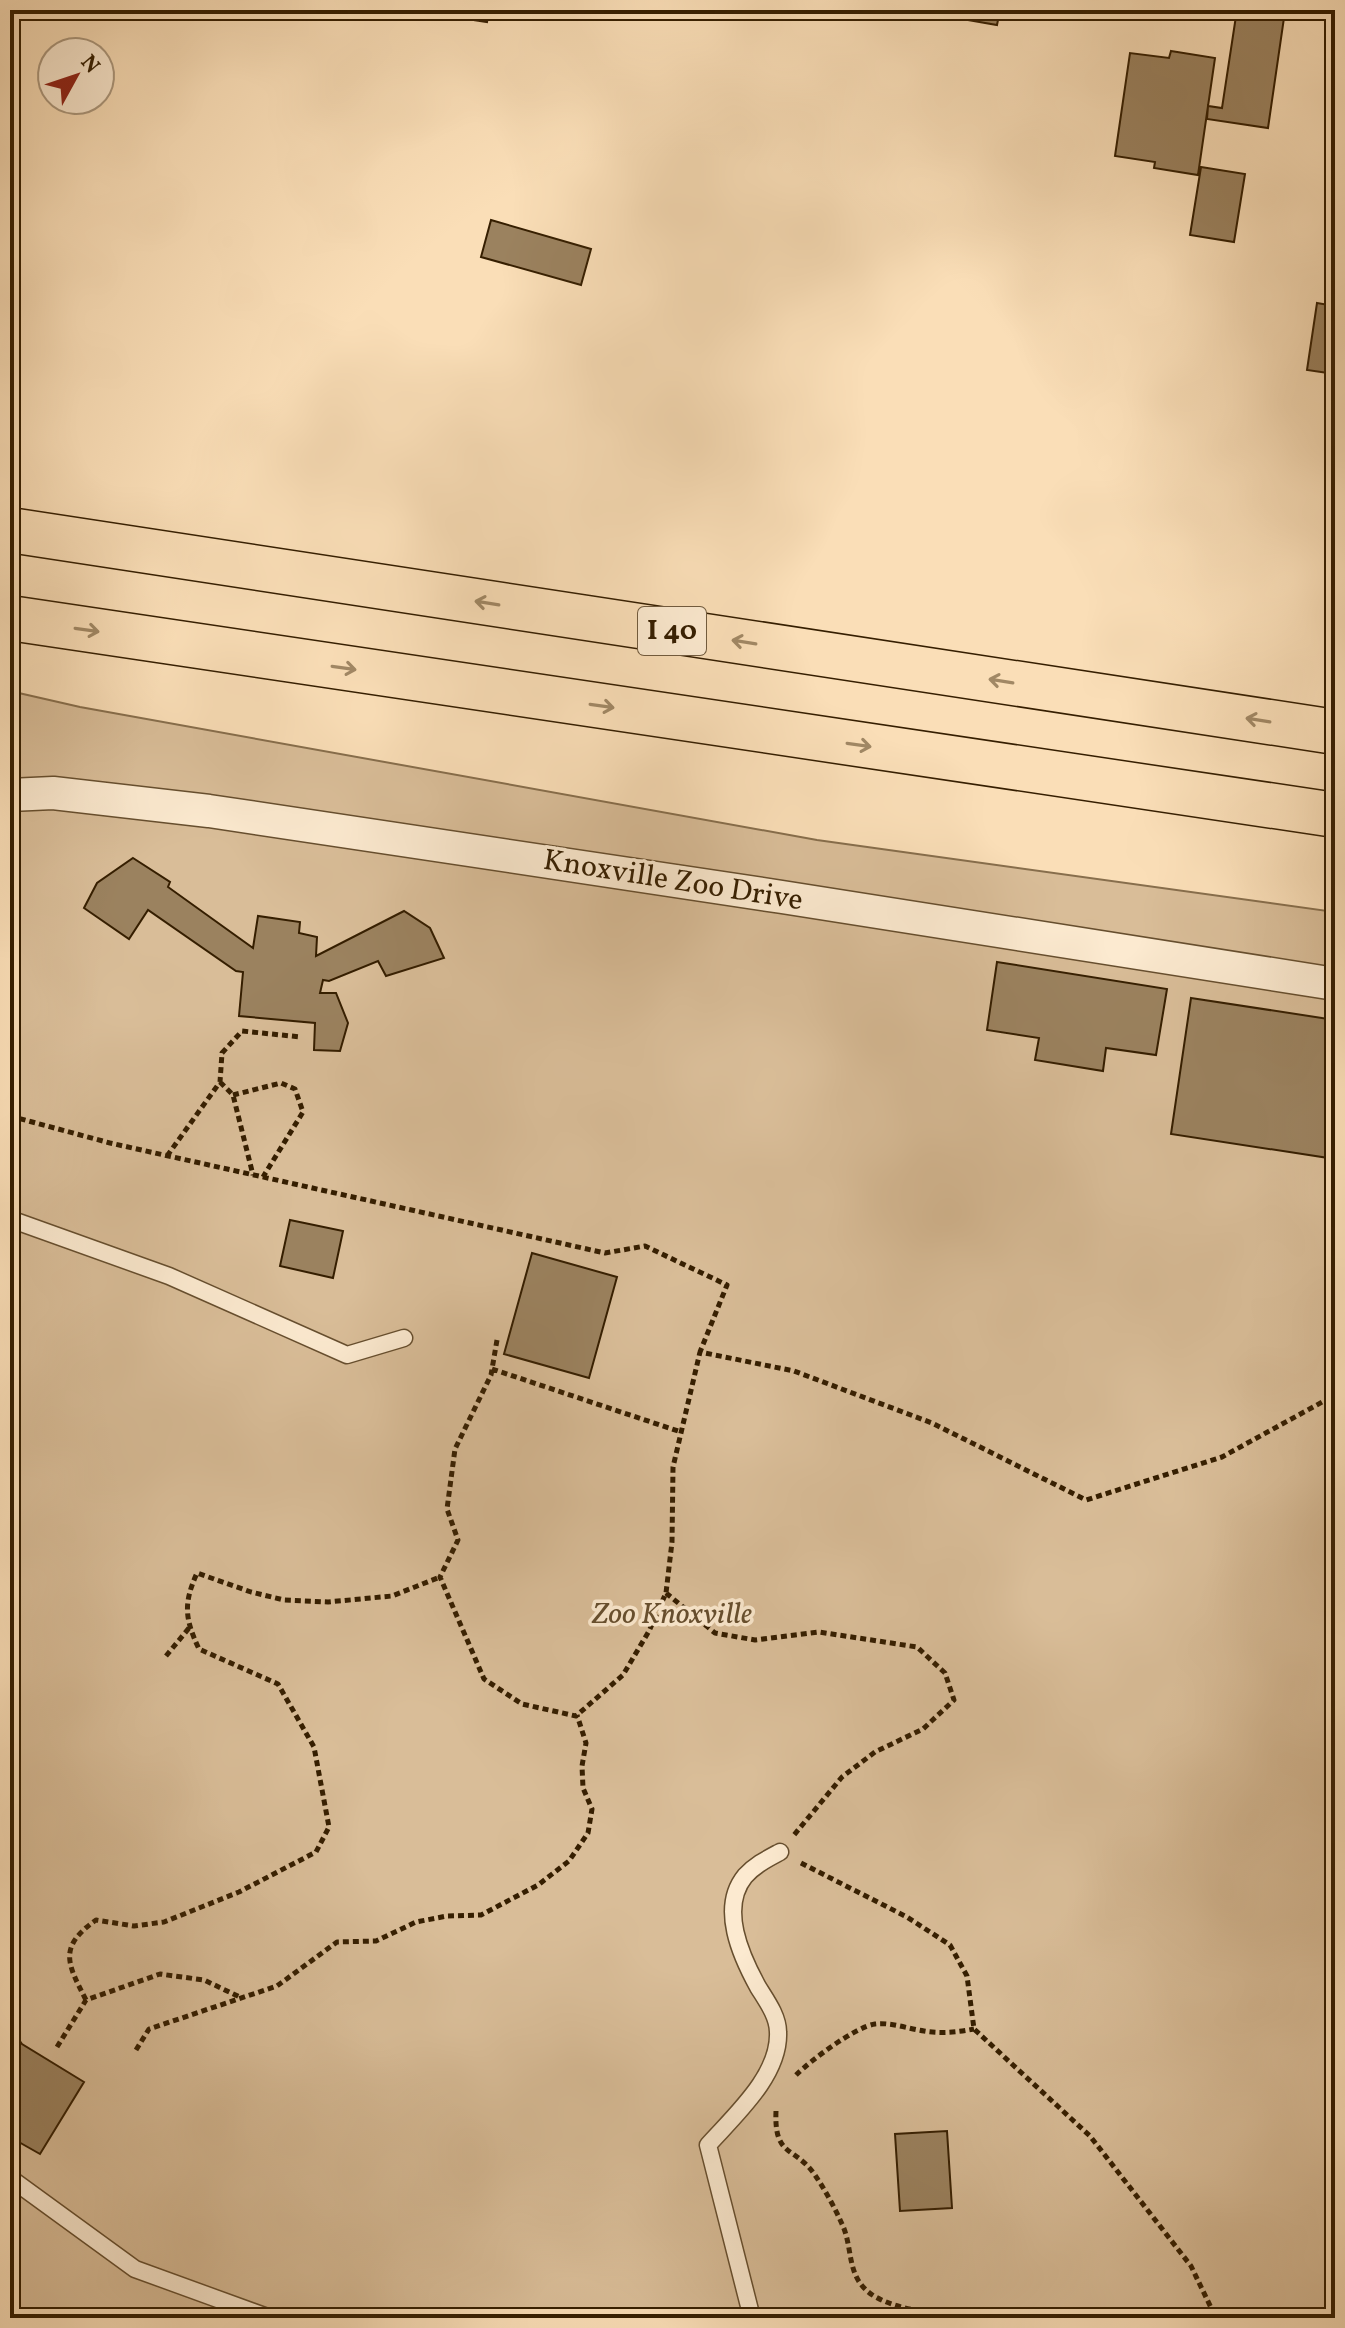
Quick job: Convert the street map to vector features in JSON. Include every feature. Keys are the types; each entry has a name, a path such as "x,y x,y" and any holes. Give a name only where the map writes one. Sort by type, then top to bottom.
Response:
{"highway":[{"name":"I 40","path":"10,530 1335,732"},
{"path":"10,618 1335,815"}],"street":[{"name":"Knoxville Zoo Drive","path":"10,795 53,793 209,811 1335,984"}],"lane":[{"path":"10,1219 169,1276 347,1355 404,1338"},
{"path":"752,2318 708,2145 755,2091 773,2063 779,2031 771,2008 740,1949 734,1919 734,1898 743,1878 758,1864 780,1852"},
{"path":"10,2178 135,2269 270,2318"}],"path":[{"path":"167,1156 220,1082 222,1053 242,1031 301,1037"},
{"path":"220,1082 233,1095 253,1175"},
{"path":"233,1095 281,1083 295,1089 303,1112 263,1177"},
{"path":"10,1116 167,1156 605,1253 645,1246 727,1285 700,1352 673,1467 672,1542 666,1593 649,1631 623,1675 577,1715"},
{"path":"86,2000 70,1968 68,1950 78,1933 96,1920 134,1926 164,1922 227,1897 280,1873 316,1852 329,1827 314,1747 278,1684 199,1649 187,1623 188,1593 197,1573 284,1600 328,1602 392,1596 440,1577 458,1540 447,1509 455,1449 492,1369 497,1340"},
{"path":"700,1352 794,1371 932,1423 1086,1500 1222,1457 1335,1395"},
{"path":"492,1369 682,1432"},
{"path":"440,1577 484,1679 522,1704 577,1715"},
{"path":"666,1593 715,1633 755,1640 819,1632 917,1647 945,1673 954,1700 923,1729 875,1752 842,1777 780,1852 907,1917 950,1945 967,1976 974,2029 1090,2136 1191,2266 1214,2317"},
{"path":"166,1656 189,1628"},
{"path":"136,2050 149,2029 277,1986 337,1942 376,1941 416,1922 447,1916 481,1915 538,1885 569,1861 588,1833 592,1809 583,1788 582,1766 586,1743 577,1715"},
{"path":"57,2047 86,2000 160,1974 204,1980 243,1998"},
{"path":"796,2076 806,2065 844,2039 873,2024 928,2032 952,2033 974,2029"},
{"path":"781,2098 776,2110 775,2132 784,2148 814,2173 844,2227 852,2270 872,2295 909,2309 952,2318"}],"green space":[{"name":"Zoo Knoxville","path":"10,691 80,707 817,840 1335,912 1335,2318 10,2318"}],"building":[{"path":"448,10 489,10 487,22 447,16"},
{"path":"892,10 939,10 937,19"},
{"path":"957,10 1000,10 997,25 956,18"},
{"path":"1225,10 1285,11 1268,128 1207,119 1208,106 1222,108 1236,16 1224,14"},
{"path":"1171,51 1215,58 1198,175 1154,168 1155,162 1115,156 1130,53 1169,58"},
{"path":"1201,167 1245,174 1234,242 1190,235"},
{"path":"491,220 591,249 581,285 481,257"},
{"path":"1317,303 1335,306 1335,374 1307,370"},
{"path":"133,858 170,882 168,887 253,948 258,916 300,922 299,933 317,937 316,956 404,911 430,928 444,958 386,976 378,961 329,981 323,980 320,993 336,993 348,1023 340,1051 314,1050 315,1023 239,1016 243,972 236,971 148,910 129,939 84,908 97,883"},
{"path":"997,962 1167,989 1156,1055 1106,1048 1103,1071 1035,1060 1039,1038 987,1030"},
{"path":"1191,998 1335,1020 1335,1159 1171,1134"},
{"path":"290,1220 343,1231 333,1278 280,1266"},
{"path":"532,1253 617,1277 589,1378 504,1354"},
{"path":"10,2027 22,2044 84,2082 40,2154 10,2137"},
{"path":"947,2131 952,2208 900,2211 895,2134"}]}
